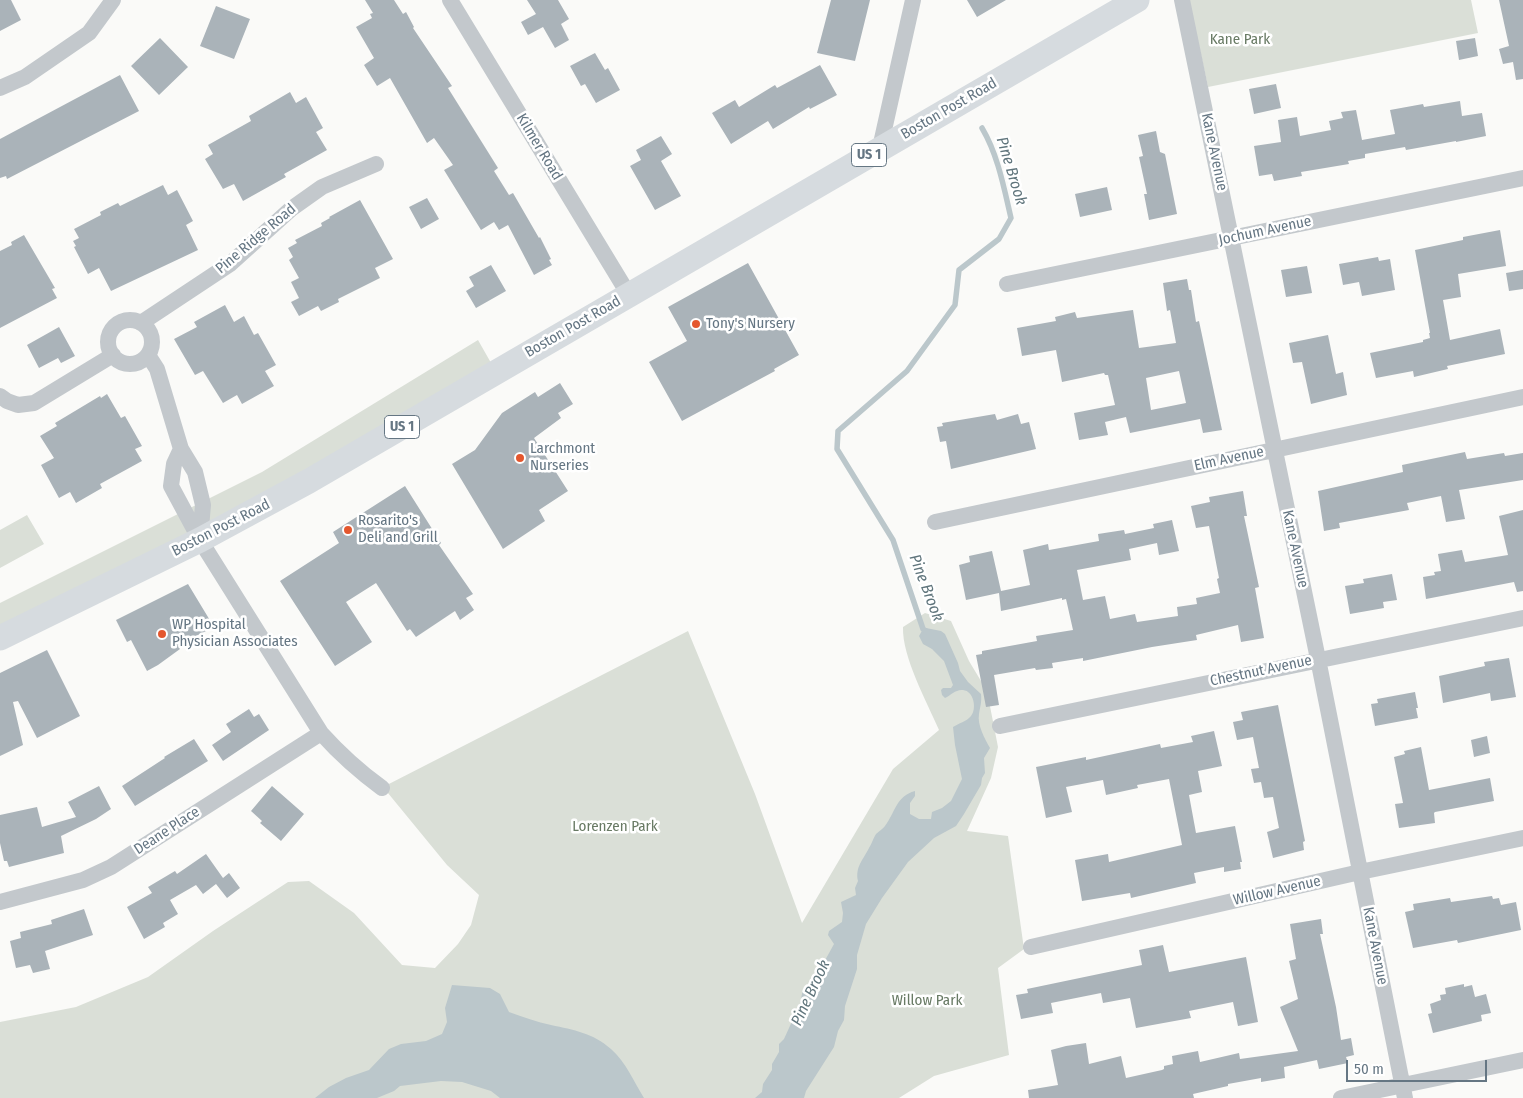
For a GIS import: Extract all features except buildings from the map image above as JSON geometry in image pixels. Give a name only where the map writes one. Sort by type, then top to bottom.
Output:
[{"type":"main road","name":"Boston Post Road","points":[[0,638],[200,540],[309,481],[1137,0]]},
{"type":"street","points":[[0,88],[25,77],[88,33],[113,0]]},
{"type":"street","name":"Kilmer Road","points":[[450,0],[629,295]]},
{"type":"street","points":[[880,148],[913,0]]},
{"type":"street","name":"Kane Avenue","points":[[1182,0],[1318,660],[1404,1091]]},
{"type":"street","name":"Pine Ridge Road","points":[[141,323],[230,264],[291,209],[322,186],[376,164]]},
{"type":"street","name":"Jochum Avenue","points":[[1007,284],[1523,178]]},
{"type":"street","points":[[128,320],[141,323],[147,328],[152,338],[152,346],[148,355],[142,360],[131,364],[121,362],[113,355],[108,345],[110,334],[114,327],[120,322],[128,320]]},
{"type":"street","points":[[0,396],[18,405],[34,403],[113,355]]},
{"type":"street","points":[[148,355],[157,369],[182,449],[195,472],[203,505],[200,540]]},
{"type":"street","name":"Elm Avenue","points":[[934,522],[1523,397]]},
{"type":"street","points":[[182,449],[174,464],[171,486],[200,540],[321,733],[349,761],[382,788]]},
{"type":"street","name":"Chestnut Avenue","points":[[1000,726],[1523,618]]},
{"type":"street","name":"Deane Place","points":[[0,902],[82,880],[111,866],[321,733]]},
{"type":"street","name":"Willow Avenue","points":[[1031,946],[1360,872],[1523,838]]},
{"type":"street","points":[[1341,1098],[1404,1091],[1523,1060]]},
{"type":"green space","name":"Kane Park","points":[[1189,0],[1471,0],[1478,33],[1208,87]]},
{"type":"green space","points":[[478,340],[499,377],[0,635],[0,603],[262,472]]},
{"type":"green space","points":[[27,515],[44,544],[0,568],[0,530]]},
{"type":"green space","points":[[925,613],[951,621],[969,661],[987,691],[998,747],[991,778],[967,831],[1008,836],[1024,949],[998,968],[1009,1055],[934,1076],[899,1098],[0,1098],[0,1022],[76,1007],[148,977],[213,931],[288,882],[309,881],[354,913],[402,965],[435,968],[458,944],[471,925],[479,895],[447,865],[383,787],[688,631],[755,794],[802,923],[893,769],[939,730],[916,679],[904,639],[903,627]]},
{"type":"water","points":[[923,629],[941,631],[945,634],[960,671],[968,682],[981,694],[979,723],[990,748],[984,758],[985,773],[981,785],[956,826],[934,838],[908,862],[866,924],[857,955],[857,969],[845,1006],[844,1020],[838,1031],[834,1047],[806,1091],[804,1098],[755,1098],[762,1092],[763,1084],[772,1070],[772,1064],[779,1052],[779,1044],[784,1039],[799,1009],[803,989],[817,975],[834,944],[828,935],[829,931],[842,922],[841,902],[856,895],[855,888],[858,881],[857,876],[860,864],[876,834],[885,826],[900,801],[909,793],[915,791],[915,796],[910,803],[910,814],[919,819],[931,819],[932,812],[942,808],[951,801],[962,779],[953,727],[971,716],[974,705],[972,697],[967,691],[956,691],[945,698],[942,695],[941,690],[943,688],[951,688],[953,685],[944,661],[932,649],[923,644],[919,636]]},
{"type":"water","points":[[452,985],[490,988],[500,994],[509,1012],[583,1033],[597,1039],[611,1049],[621,1060],[644,1098],[500,1098],[491,1091],[462,1082],[441,1081],[400,1086],[394,1091],[377,1098],[315,1098],[329,1087],[346,1078],[369,1070],[389,1049],[401,1044],[426,1041],[442,1034],[447,1022],[445,1008]]},
{"type":"waterway","name":"Pine Brook","points":[[927,632],[923,629],[893,540],[837,449],[838,431],[907,371],[955,305],[959,270],[999,239],[1011,218],[996,160],[982,128]]},
{"type":"place","name":"Tony's Nursery","points":[[696,324]]},
{"type":"place","name":"Larchmont Nurseries","points":[[520,458]]},
{"type":"place","name":"Rosarito's Deli and Grill","points":[[348,530]]},
{"type":"place","name":"WP Hospital Physician Associates","points":[[162,634]]},
{"type":"park label","name":"Lorenzen Park","points":[[615,827]]},
{"type":"park label","name":"Willow Park","points":[[927,1001]]}]
